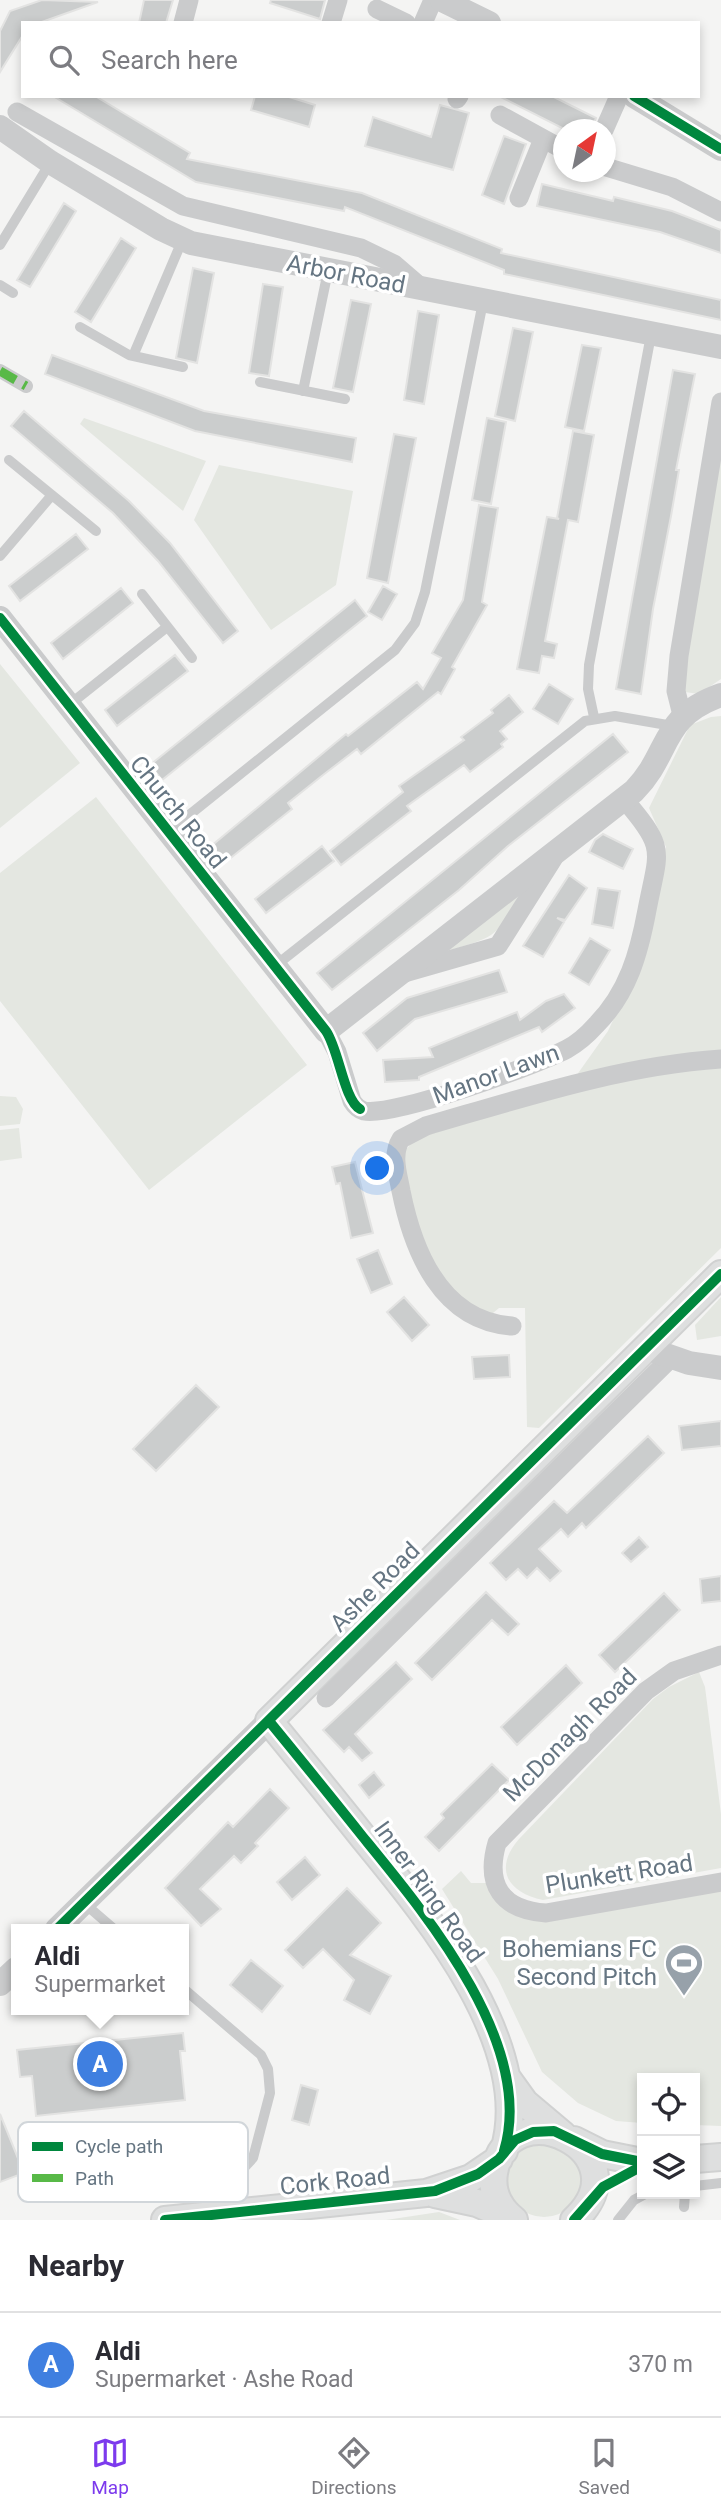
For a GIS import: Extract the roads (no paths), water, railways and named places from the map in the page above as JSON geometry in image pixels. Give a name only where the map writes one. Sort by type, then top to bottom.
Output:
[{"type":"main road","name":"Ashe Road","points":[[269,1721],[373,1636],[475,1540],[646,1348],[721,1274]]},
{"type":"main road","name":"Inner Ring Road","points":[[269,1721],[448,1946],[480,2006],[505,2073],[525,2103],[568,2137]]},
{"type":"main road","name":"Inner Ring Road","points":[[505,2073],[510,2122],[494,2174],[496,2194],[513,2219]]},
{"type":"main road","points":[[426,2193],[471,2178],[501,2155],[515,2140],[533,2132],[568,2137],[602,2154],[637,2163]]},
{"type":"main road","points":[[568,2137],[591,2164],[594,2184],[583,2212]]},
{"type":"main road","points":[[700,2159],[721,2157]]},
{"type":"main road","points":[[583,2212],[611,2181],[637,2167]]},
{"type":"main road","points":[[426,2193],[466,2199],[513,2219]]},
{"type":"main road","name":"Cork Road","points":[[165,2220],[426,2193]]},
{"type":"street","points":[[187,21],[189,0]]},
{"type":"street","points":[[332,21],[338,0]]},
{"type":"street","points":[[424,21],[433,0]]},
{"type":"street","points":[[442,0],[485,21]]},
{"type":"street","points":[[377,9],[402,21]]},
{"type":"street","points":[[609,119],[618,98]]},
{"type":"street","points":[[637,98],[721,149]]},
{"type":"street","points":[[500,115],[553,144]]},
{"type":"street","points":[[9,120],[102,162],[183,206],[324,237],[368,251],[394,264],[423,289]]},
{"type":"street","name":"Arbor Road","points":[[9,120],[50,162],[182,240],[721,347]]},
{"type":"street","points":[[519,198],[543,139]]},
{"type":"street","points":[[88,185],[102,162]]},
{"type":"street","points":[[616,170],[672,187],[721,212]]},
{"type":"street","points":[[0,371],[26,386]]},
{"type":"street","points":[[678,721],[676,691],[679,656],[721,402]]},
{"type":"street","name":"Church Road","points":[[0,618],[326,1031]]},
{"type":"street","points":[[326,1031],[624,799],[650,772],[678,721],[721,695]]},
{"type":"street","name":"Manor Lawn","points":[[326,1031],[337,1052],[352,1101],[358,1108],[367,1111],[388,1110],[430,1099],[551,1056],[578,1042],[596,1026],[618,997],[642,939],[658,848],[651,832],[624,799]]},
{"type":"street","points":[[399,975],[498,946],[557,852]]},
{"type":"street","points":[[512,1326],[485,1321],[460,1306],[439,1286],[424,1265],[415,1247],[400,1183],[396,1150],[401,1139],[426,1126],[597,1077],[655,1066],[721,1059]]},
{"type":"street","points":[[646,1348],[671,1358],[721,1368]]},
{"type":"street","points":[[475,1540],[671,1358]]},
{"type":"street","points":[[326,1698],[373,1636]]},
{"type":"street","name":"McDonagh Road","points":[[497,1843],[646,1691],[674,1671],[721,1655]]},
{"type":"street","name":"Ashe Road","points":[[62,1924],[269,1721]]},
{"type":"street","name":"Plunkett Road","points":[[497,1843],[492,1862],[494,1880],[502,1895],[515,1906],[529,1912],[546,1913],[721,1882]]},
{"type":"lane","points":[[0,245],[50,162]]},
{"type":"lane","points":[[133,356],[182,240]]},
{"type":"lane","points":[[303,391],[328,271]]},
{"type":"lane","points":[[0,285],[13,293]]},
{"type":"lane","points":[[168,833],[395,650],[411,630],[425,592],[483,301]]},
{"type":"lane","points":[[80,327],[133,356],[183,367]]},
{"type":"lane","points":[[594,717],[588,689],[589,665],[651,335]]},
{"type":"lane","points":[[260,382],[345,399]]},
{"type":"lane","points":[[9,460],[96,531]]},
{"type":"lane","points":[[0,556],[51,495]]},
{"type":"lane","points":[[142,594],[192,658]]},
{"type":"lane","points":[[68,706],[167,627]]},
{"type":"lane","points":[[275,967],[570,731],[594,717],[678,721]]},
{"type":"lane","points":[[84,1904],[108,1924]]},
{"type":"lane","points":[[189,1993],[261,2055],[271,2081],[253,2158],[248,2164]]},
{"type":"lane","points":[[700,2185],[721,2183]]},
{"type":"lane","points":[[618,2220],[637,2198]]},
{"type":"lane","points":[[684,2207],[685,2199]]},
{"type":"place","name":"Bohemians FC Second Pitch","points":[[684,1997]]},
{"type":"place","name":"Aldi","points":[[100,2064]]}]
